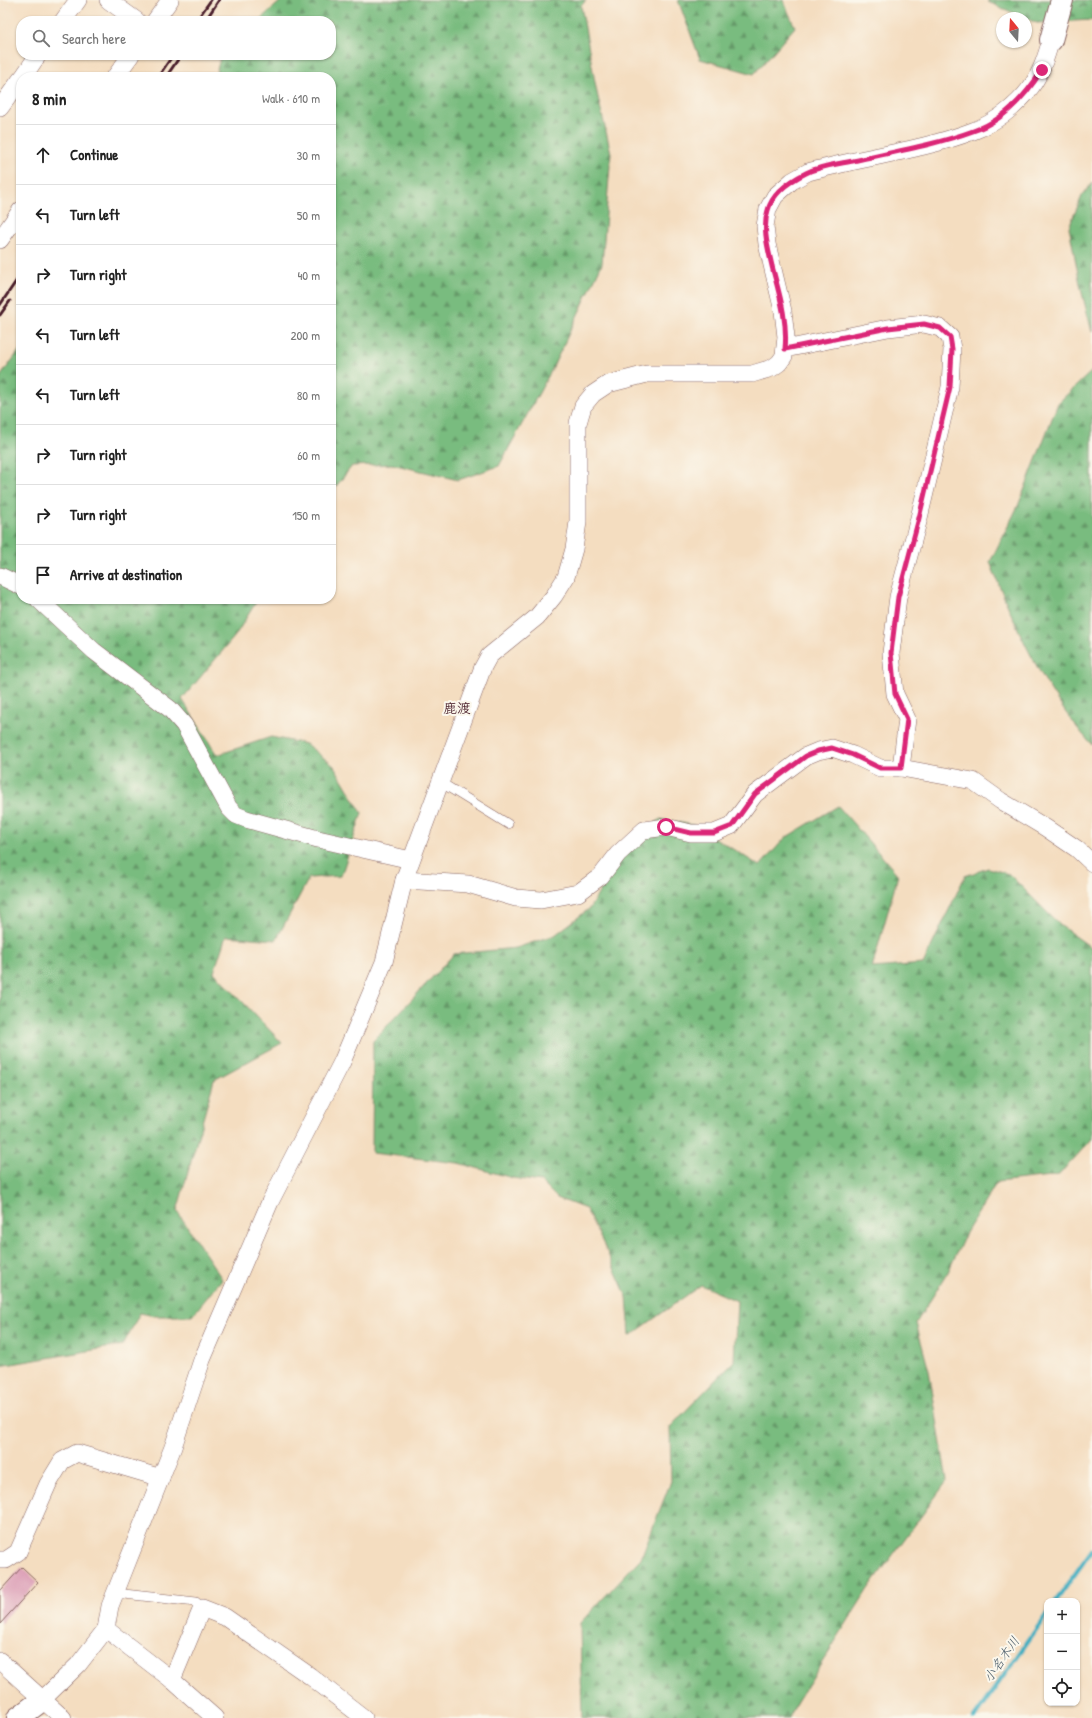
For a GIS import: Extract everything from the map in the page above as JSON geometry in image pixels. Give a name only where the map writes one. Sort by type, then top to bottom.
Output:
[{"type":"street","points":[[67,16],[78,0]]},
{"type":"street","points":[[108,0],[130,16]]},
{"type":"street","points":[[159,16],[170,0]]},
{"type":"street","points":[[18,1718],[42,1700],[78,1666],[106,1630],[110,1606],[161,1478],[202,1360],[270,1202],[342,1062],[384,962],[404,880],[483,667],[490,656],[537,617],[554,596],[566,577],[574,549],[578,522],[578,423],[583,406],[593,394],[608,384],[647,374],[752,374],[772,368],[779,363],[784,356],[786,337],[783,311],[767,244],[765,226],[768,209],[775,196],[792,181],[808,172],[928,144],[974,131],[997,119],[1017,104],[1031,87],[1042,70],[1062,0]]},
{"type":"street","points":[[26,72],[35,60]]},
{"type":"street","points":[[119,72],[127,60]]},
{"type":"street","points":[[0,108],[16,86]]},
{"type":"street","points":[[0,240],[16,217]]},
{"type":"street","points":[[785,349],[888,328],[924,324],[940,328],[950,337],[952,349],[950,387],[919,518],[898,597],[891,653],[895,694],[907,719],[901,768]]},
{"type":"street","points":[[0,576],[16,584]]},
{"type":"street","points":[[43,604],[94,651],[170,709],[184,726],[229,808],[236,815],[318,839],[411,860]]},
{"type":"street","points":[[404,880],[468,884],[516,898],[541,900],[578,893],[601,876],[618,854],[644,830],[666,827],[691,833],[714,833],[732,826],[755,794],[806,756],[818,751],[832,748],[853,755],[880,768],[901,768],[972,781],[1071,845],[1092,863]]},
{"type":"street","points":[[0,1560],[6,1560],[18,1552],[48,1484],[62,1461],[77,1454],[161,1478]]},
{"type":"street","points":[[172,1680],[202,1608],[225,1617],[310,1676],[364,1718]]},
{"type":"street","points":[[106,1630],[172,1680],[215,1718]]},
{"type":"street","points":[[0,1661],[63,1718]]},
{"type":"lane","points":[[440,782],[508,824]]},
{"type":"lane","points":[[115,1593],[196,1602],[202,1608]]},
{"type":"green space","points":[[282,0],[586,0],[581,6],[597,93],[611,153],[602,264],[551,371],[499,466],[458,480],[392,464],[352,466],[336,487],[336,72],[216,72],[220,60],[336,60],[336,16],[264,16]]},
{"type":"green space","points":[[678,0],[783,0],[795,27],[754,74],[700,59]]},
{"type":"green space","points":[[988,0],[1092,0],[1092,20],[1037,23],[1032,21],[1032,12],[1011,12],[988,2]]},
{"type":"green space","points":[[1092,183],[1092,332],[1081,289],[1069,227],[1082,196]]},
{"type":"green space","points":[[16,355],[16,604],[255,604],[235,636],[182,699],[217,755],[271,737],[306,744],[334,766],[362,813],[341,876],[309,878],[276,940],[226,936],[214,972],[282,1043],[214,1080],[177,1211],[222,1279],[192,1316],[154,1316],[140,1313],[123,1345],[0,1366],[0,377]]},
{"type":"green space","points":[[1092,371],[1092,745],[1059,703],[1032,658],[1010,611],[990,562],[1018,506],[1058,403]]},
{"type":"green space","points":[[838,806],[898,875],[872,968],[923,964],[965,876],[988,868],[1009,874],[1061,926],[1092,948],[1092,1139],[1059,1175],[997,1182],[966,1233],[948,1272],[916,1323],[929,1371],[947,1481],[868,1589],[796,1704],[789,1718],[582,1718],[580,1623],[641,1558],[671,1481],[670,1427],[734,1361],[737,1301],[701,1285],[630,1336],[627,1297],[586,1209],[557,1198],[541,1182],[513,1178],[458,1163],[372,1153],[373,1041],[454,954],[516,948],[555,935],[589,909],[623,854],[660,819],[694,825],[760,866],[785,838]]},
{"type":"building","points":[[22,1567],[38,1582],[0,1624],[0,1591]]},
{"type":"waterway","name":"小名木川","points":[[1058,1598],[1092,1550]]},
{"type":"waterway","name":"小名木川","points":[[974,1718],[1044,1618]]},
{"type":"railway","points":[[200,16],[211,0]]},
{"type":"railway","points":[[208,16],[219,0]]},
{"type":"railway","points":[[161,72],[170,60]]},
{"type":"railway","points":[[169,72],[178,60]]},
{"type":"railway","points":[[0,305],[16,281]]},
{"type":"railway","points":[[0,315],[10,301]]},
{"type":"district","name":"鹿渡","points":[[457,708]]},
{"type":"route","points":[[666,827],[691,833],[714,833],[732,826],[755,794],[806,756],[818,751],[832,748],[853,755],[880,768],[901,768],[907,719],[895,694],[891,653],[898,597],[919,518],[950,387],[952,349],[950,337],[940,328],[924,324],[888,328],[785,349],[786,337],[783,311],[767,244],[765,226],[768,209],[775,196],[783,187],[808,172],[928,144],[974,131],[997,119],[1017,104],[1031,87],[1042,70]]}]
